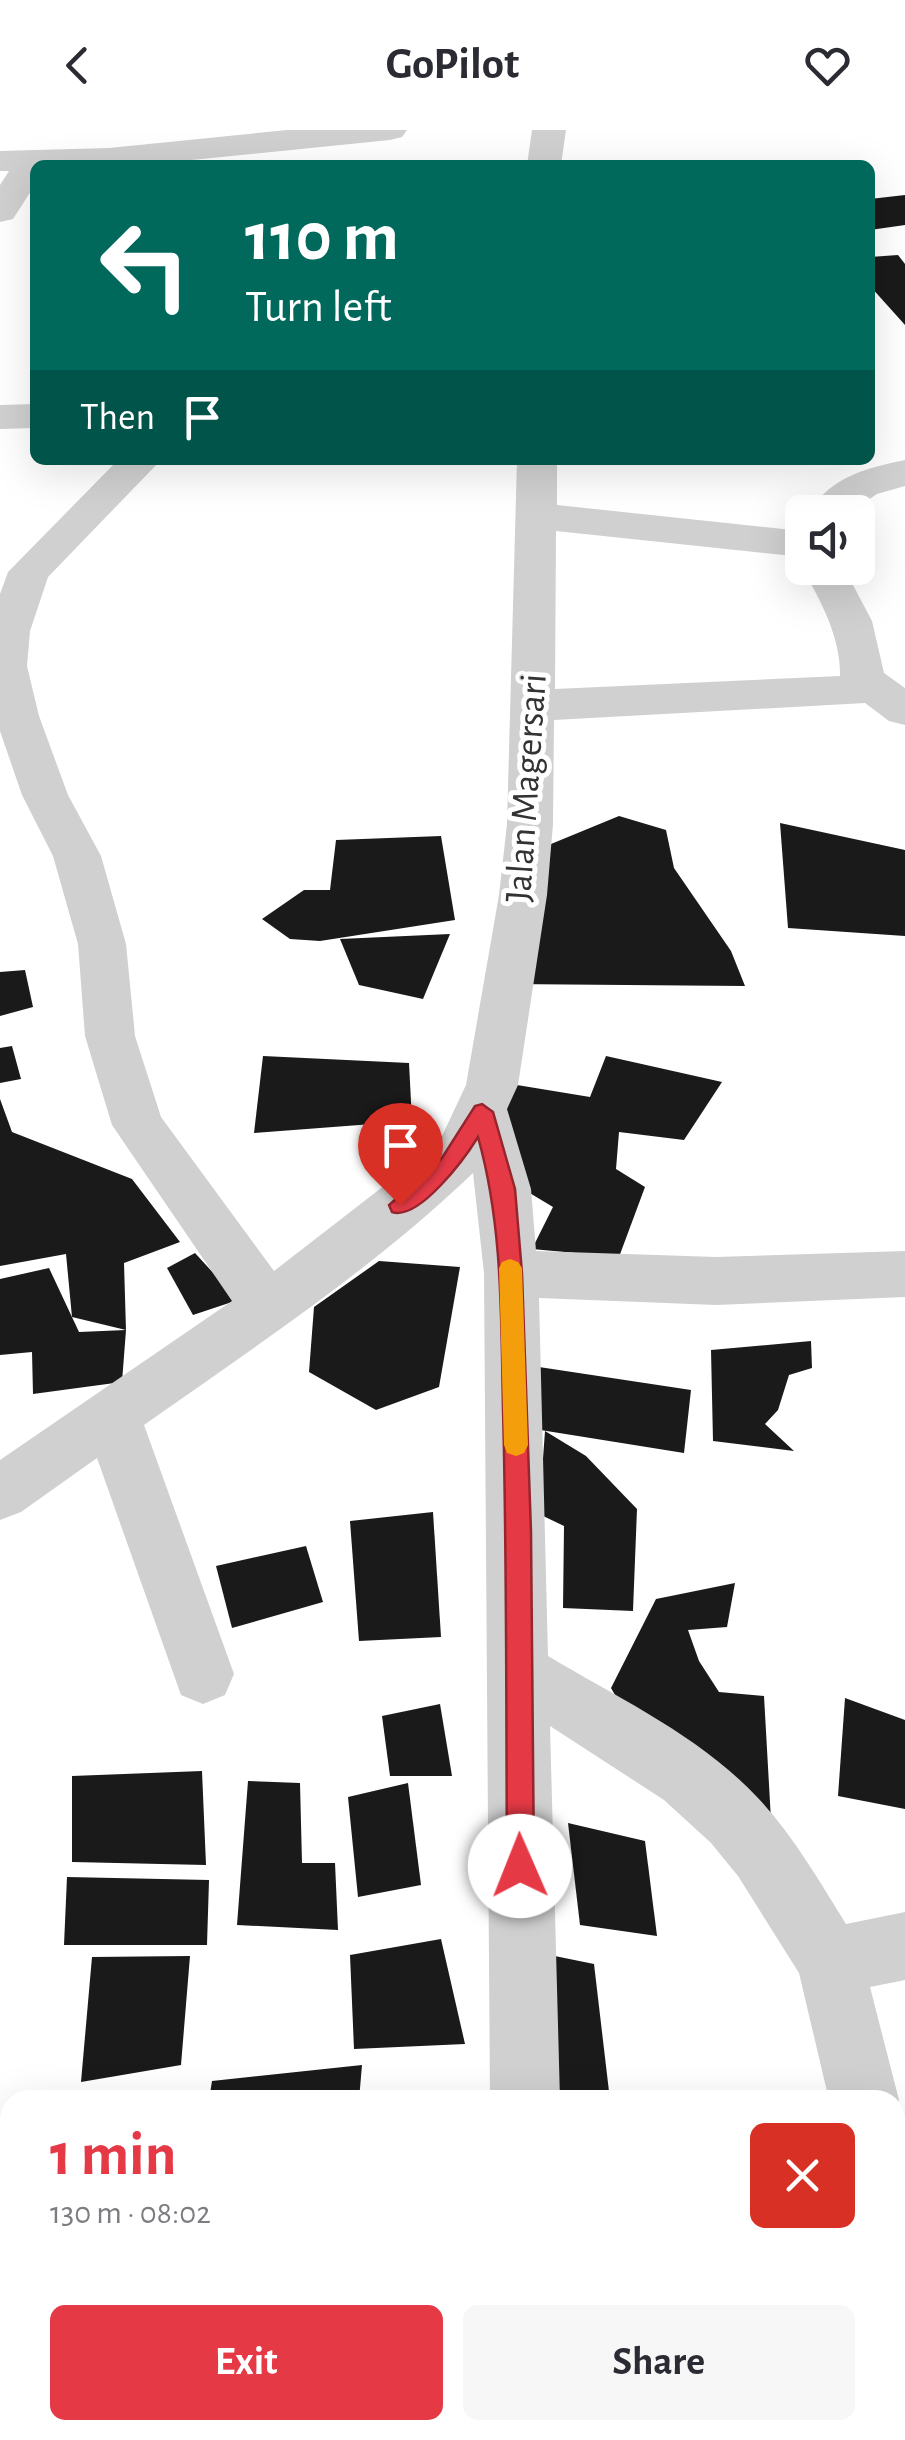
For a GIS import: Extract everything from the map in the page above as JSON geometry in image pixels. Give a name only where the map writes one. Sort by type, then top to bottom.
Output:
[{"type":"street","points":[[0,211],[16,162],[109,144],[390,130]]},
{"type":"street","points":[[545,160],[548,130]]},
{"type":"street","points":[[0,416],[30,416]]},
{"type":"street","points":[[136,465],[28,572],[8,631],[5,666],[17,716],[22,800],[78,856],[102,944],[110,1036],[138,1124],[268,1307]]},
{"type":"street","name":"Jalan Magersari","points":[[482,1112],[492,1085],[523,895],[535,705],[538,465]]},
{"type":"street","points":[[845,495],[885,477],[905,473]]},
{"type":"street","points":[[537,516],[785,542]]},
{"type":"street","points":[[535,705],[852,691],[864,679],[863,656],[833,585]]},
{"type":"street","points":[[864,679],[905,710]]},
{"type":"street","points":[[482,1112],[504,1189],[511,1273],[525,2090]]},
{"type":"street","points":[[0,1493],[268,1307],[449,1164],[482,1112]]},
{"type":"street","points":[[511,1273],[716,1281],[905,1274]]},
{"type":"street","points":[[112,1416],[204,1674]]},
{"type":"street","points":[[516,1672],[698,1785],[734,1820],[763,1856],[830,1960],[862,2090]]},
{"type":"street","points":[[830,1960],[905,1946]]},
{"type":"building","points":[[905,195],[905,225],[875,229],[875,198]]},
{"type":"building","points":[[898,255],[905,264],[905,325],[875,292],[875,257]]},
{"type":"building","points":[[619,816],[666,830],[674,868],[731,951],[745,986],[508,984],[551,844]]},
{"type":"building","points":[[780,823],[905,850],[905,936],[788,928]]},
{"type":"building","points":[[441,836],[455,920],[320,941],[290,939],[262,919],[304,890],[330,890],[336,840]]},
{"type":"building","points":[[450,934],[423,999],[359,985],[340,939]]},
{"type":"building","points":[[25,970],[33,1007],[0,1016],[0,972]]},
{"type":"building","points":[[12,1046],[21,1079],[0,1083],[0,1048]]},
{"type":"building","points":[[263,1056],[409,1063],[412,1121],[254,1133]]},
{"type":"building","points":[[606,1056],[722,1082],[684,1140],[619,1132],[616,1169],[645,1187],[619,1257],[532,1249],[553,1207],[528,1192],[503,1112],[517,1085],[590,1097]]},
{"type":"building","points":[[0,1099],[12,1132],[132,1179],[180,1242],[124,1263],[126,1330],[72,1317],[66,1254],[0,1266]]},
{"type":"building","points":[[195,1253],[238,1300],[193,1315],[167,1268]]},
{"type":"building","points":[[379,1261],[460,1267],[439,1387],[376,1410],[309,1372],[314,1307]]},
{"type":"building","points":[[49,1268],[79,1332],[126,1330],[122,1382],[33,1394],[32,1352],[0,1355],[0,1279]]},
{"type":"building","points":[[811,1341],[812,1368],[789,1375],[778,1410],[765,1424],[794,1451],[713,1441],[711,1350]]},
{"type":"building","points":[[539,1367],[691,1390],[684,1453],[528,1428]]},
{"type":"building","points":[[545,1431],[586,1456],[637,1509],[633,1611],[563,1608],[564,1526],[539,1514]]},
{"type":"building","points":[[433,1512],[441,1637],[359,1641],[350,1521]]},
{"type":"building","points":[[306,1546],[323,1602],[232,1628],[216,1566]]},
{"type":"building","points":[[735,1583],[727,1627],[688,1630],[699,1661],[719,1692],[764,1696],[771,1820],[630,1721],[611,1688],[656,1599]]},
{"type":"building","points":[[845,1698],[905,1720],[905,1809],[838,1796]]},
{"type":"building","points":[[440,1704],[452,1776],[390,1776],[382,1716]]},
{"type":"building","points":[[202,1771],[206,1865],[72,1862],[72,1776]]},
{"type":"building","points":[[248,1781],[300,1783],[302,1863],[335,1863],[338,1930],[237,1925]]},
{"type":"building","points":[[408,1783],[421,1885],[358,1897],[348,1797]]},
{"type":"building","points":[[568,1823],[645,1841],[657,1936],[580,1925]]},
{"type":"building","points":[[67,1877],[209,1880],[207,1945],[64,1945]]},
{"type":"building","points":[[441,1939],[465,2044],[354,2049],[350,1955]]},
{"type":"building","points":[[540,1953],[594,1964],[609,2090],[544,2090]]},
{"type":"building","points":[[190,1956],[181,2065],[81,2082],[92,1957]]},
{"type":"building","points":[[362,2065],[360,2090],[211,2090],[212,2081]]},
{"type":"slow traffic","points":[[510,1268],[516,1445]]},
{"type":"route","points":[[400,1205],[462,1150],[482,1112],[504,1189],[511,1273],[518,1532],[520,1866]]}]
